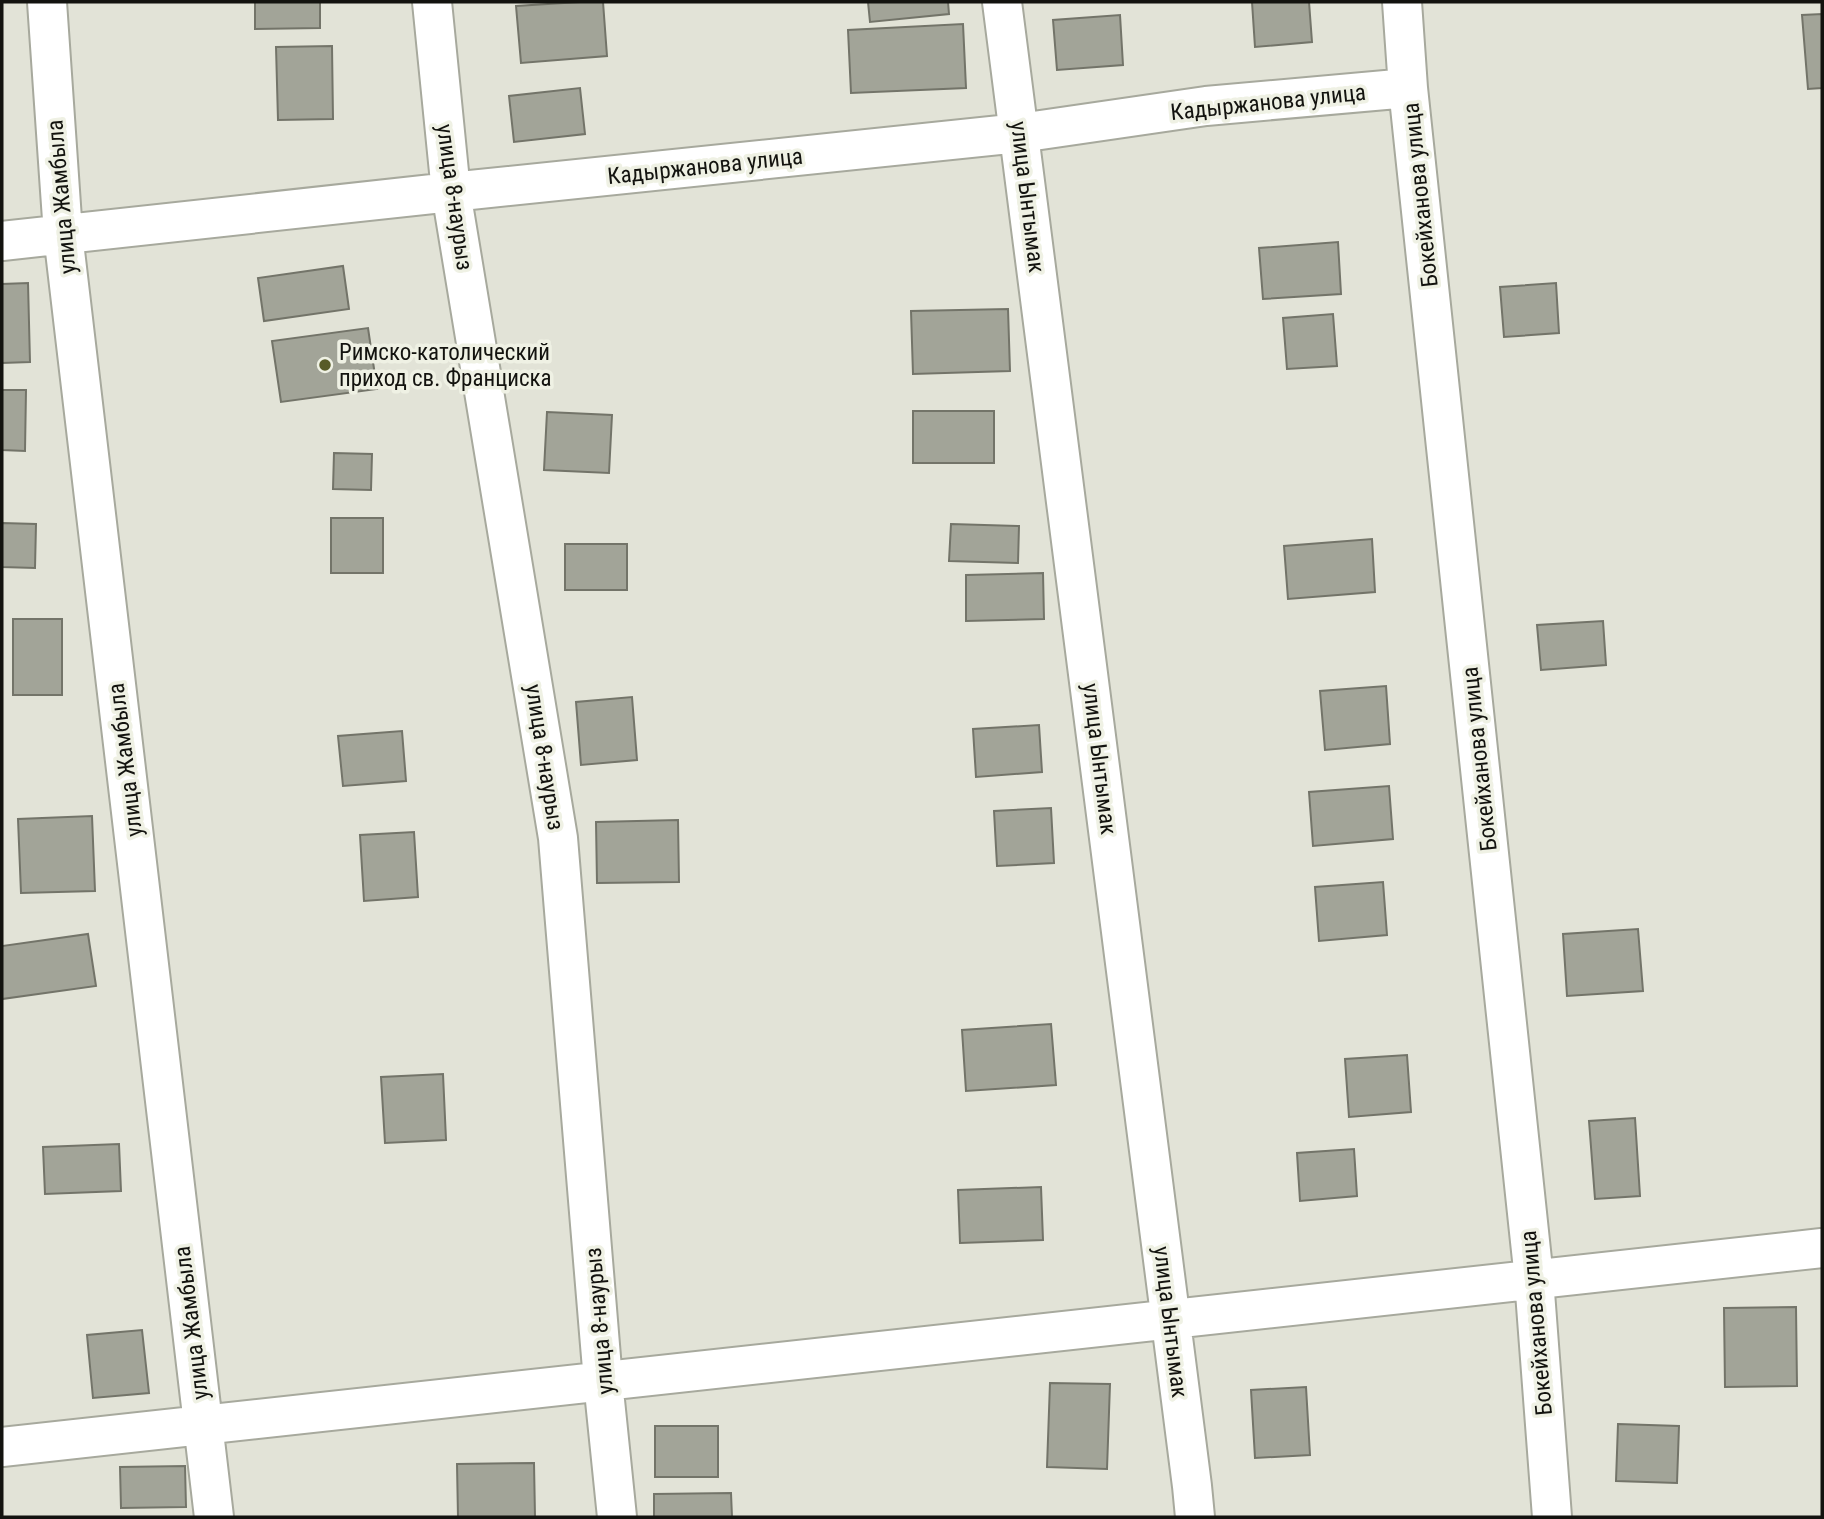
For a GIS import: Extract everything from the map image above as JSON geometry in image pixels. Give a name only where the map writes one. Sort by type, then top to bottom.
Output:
[{"type":"street","name":"улица Жамбыла","points":[[47,2],[63,234],[214,1517]]},
{"type":"street","name":"улица 8-наурыз","points":[[432,2],[451,192],[558,838],[603,1381],[617,1517]]},
{"type":"street","name":"улица Ынтымак","points":[[1002,2],[1195,1517]]},
{"type":"street","name":"Бокейханова улица","points":[[1402,2],[1408,88],[1534,1279],[1552,1517]]},
{"type":"street","name":"Кадыржанова улица","points":[[2,240],[1020,133],[1206,106],[1408,88]]},
{"type":"street","points":[[2,1447],[1822,1248]]},
{"type":"building","points":[[255,2],[320,2],[320,28],[255,29]]},
{"type":"building","points":[[603,2],[607,56],[521,63],[516,6]]},
{"type":"building","points":[[868,2],[948,2],[949,14],[870,22]]},
{"type":"building","points":[[1252,2],[1309,2],[1312,42],[1255,47]]},
{"type":"building","points":[[1822,14],[1822,88],[1808,89],[1802,15]]},
{"type":"building","points":[[1120,15],[1123,65],[1057,70],[1053,20]]},
{"type":"building","points":[[963,24],[966,88],[851,93],[848,30]]},
{"type":"building","points":[[332,46],[333,119],[278,120],[276,47]]},
{"type":"building","points":[[580,88],[585,134],[514,142],[509,96]]},
{"type":"building","points":[[1338,242],[1341,294],[1263,299],[1259,248]]},
{"type":"building","points":[[343,266],[349,309],[264,321],[258,278]]},
{"type":"building","points":[[28,283],[30,362],[2,363],[2,284]]},
{"type":"building","points":[[1556,283],[1559,333],[1504,337],[1500,287]]},
{"type":"building","points":[[1008,309],[1010,371],[913,374],[911,311]]},
{"type":"building","points":[[1333,314],[1337,366],[1287,369],[1283,318]]},
{"type":"building","name":"Римско-католический приход св. Франциска","points":[[368,328],[377,389],[281,402],[272,341]]},
{"type":"building","points":[[2,390],[26,390],[25,451],[2,450]]},
{"type":"building","points":[[913,411],[994,411],[994,463],[913,463]]},
{"type":"building","points":[[547,412],[612,415],[609,473],[544,470]]},
{"type":"building","points":[[334,453],[372,454],[371,490],[333,489]]},
{"type":"building","points":[[331,518],[383,518],[383,573],[331,573]]},
{"type":"building","points":[[2,523],[36,524],[35,568],[2,567]]},
{"type":"building","points":[[951,524],[1019,526],[1018,563],[949,561]]},
{"type":"building","points":[[1372,539],[1375,592],[1288,599],[1284,546]]},
{"type":"building","points":[[565,544],[627,544],[627,590],[565,590]]},
{"type":"building","points":[[1043,573],[1044,619],[966,621],[966,575]]},
{"type":"building","points":[[13,619],[62,619],[62,695],[13,695]]},
{"type":"building","points":[[1603,621],[1606,665],[1541,670],[1537,625]]},
{"type":"building","points":[[1386,686],[1390,744],[1325,750],[1320,691]]},
{"type":"building","points":[[632,697],[637,760],[581,765],[576,702]]},
{"type":"building","points":[[1039,725],[1042,772],[976,777],[973,729]]},
{"type":"building","points":[[402,731],[406,781],[343,786],[338,736]]},
{"type":"building","points":[[1389,786],[1393,839],[1313,846],[1309,792]]},
{"type":"building","points":[[1051,808],[1054,863],[997,866],[994,811]]},
{"type":"building","points":[[92,816],[95,891],[21,893],[18,819]]},
{"type":"building","points":[[678,820],[679,882],[597,883],[596,822]]},
{"type":"building","points":[[414,832],[418,897],[364,901],[360,835]]},
{"type":"building","points":[[1383,882],[1387,935],[1319,941],[1315,887]]},
{"type":"building","points":[[1638,929],[1643,991],[1567,996],[1563,934]]},
{"type":"building","points":[[88,934],[96,986],[2,999],[2,946]]},
{"type":"building","points":[[1051,1024],[1056,1085],[966,1091],[962,1030]]},
{"type":"building","points":[[1407,1055],[1411,1112],[1349,1117],[1345,1059]]},
{"type":"building","points":[[443,1074],[446,1140],[385,1143],[381,1077]]},
{"type":"building","points":[[1635,1118],[1640,1196],[1595,1199],[1589,1121]]},
{"type":"building","points":[[119,1144],[121,1191],[45,1194],[43,1147]]},
{"type":"building","points":[[1354,1149],[1357,1196],[1300,1201],[1297,1153]]},
{"type":"building","points":[[1041,1187],[1043,1240],[960,1243],[958,1190]]},
{"type":"building","points":[[1796,1307],[1797,1386],[1725,1387],[1724,1308]]},
{"type":"building","points":[[142,1330],[149,1393],[93,1398],[87,1335]]},
{"type":"building","points":[[1050,1383],[1110,1384],[1107,1469],[1047,1467]]},
{"type":"building","points":[[1306,1387],[1310,1455],[1255,1458],[1251,1390]]},
{"type":"building","points":[[1618,1424],[1679,1426],[1677,1483],[1616,1481]]},
{"type":"building","points":[[655,1426],[718,1426],[718,1477],[655,1477]]},
{"type":"building","points":[[534,1463],[535,1517],[458,1517],[457,1464]]},
{"type":"building","points":[[185,1466],[186,1507],[121,1508],[120,1467]]},
{"type":"building","points":[[731,1493],[732,1517],[654,1517],[654,1494]]},
{"type":"place","name":"Римско-католический приход св. Франциска","points":[[325,365]]}]
